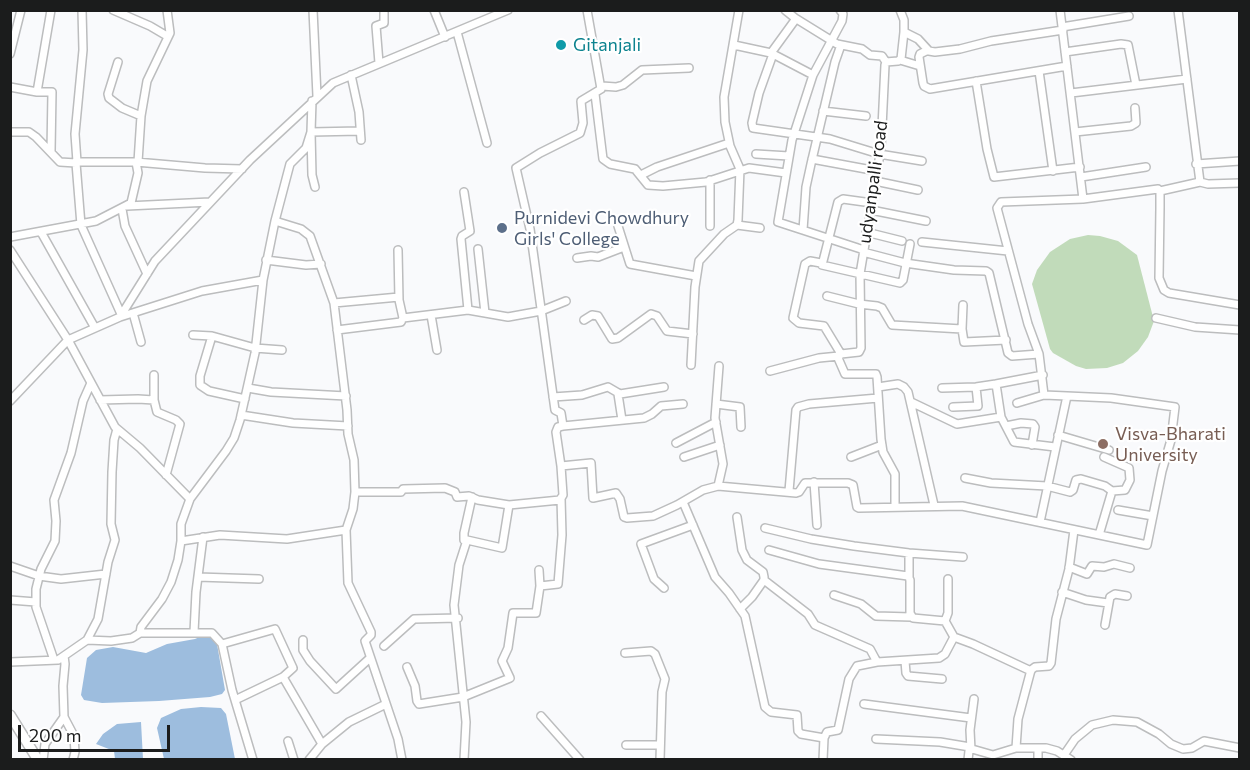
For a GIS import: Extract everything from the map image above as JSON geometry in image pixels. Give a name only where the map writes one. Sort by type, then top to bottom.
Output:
[{"type":"main road","points":[[10,714],[38,759]]},
{"type":"street","points":[[10,54],[14,21],[21,10]]},
{"type":"street","points":[[37,92],[51,10]]},
{"type":"street","points":[[82,10],[83,50],[75,134],[77,162],[137,162],[242,169]]},
{"type":"street","points":[[113,10],[167,36]]},
{"type":"street","points":[[10,237],[96,221],[131,203],[138,173],[141,116],[147,81],[170,33],[167,10]]},
{"type":"street","points":[[313,10],[315,99],[311,132],[312,175],[315,187]]},
{"type":"street","points":[[379,63],[376,26],[384,23],[384,10]]},
{"type":"street","points":[[434,10],[445,37]]},
{"type":"street","points":[[120,316],[155,261],[242,169],[333,83],[508,10]]},
{"type":"street","points":[[563,426],[561,414],[555,410],[530,229],[516,168],[540,153],[580,134],[583,123],[581,101],[600,91],[602,86],[587,10]]},
{"type":"street","points":[[737,225],[740,169],[729,143],[724,97],[739,10]]},
{"type":"street","points":[[785,10],[841,45],[862,49],[870,55],[882,56],[886,62],[900,60],[920,66]]},
{"type":"street","points":[[840,10],[843,17],[813,75],[794,133],[778,222],[905,263],[954,270],[986,271],[989,273],[1011,355],[1039,354]]},
{"type":"street","points":[[900,10],[904,20],[900,60]]},
{"type":"street","points":[[1060,10],[1083,198]]},
{"type":"street","points":[[1178,10],[1200,182]]},
{"type":"street","points":[[904,32],[918,39],[928,50],[935,52],[960,50],[991,41],[1129,16]]},
{"type":"street","points":[[795,18],[772,53],[759,93],[752,127],[830,139],[879,154],[922,162]]},
{"type":"street","points":[[456,32],[488,142]]},
{"type":"street","points":[[734,45],[772,53],[813,75]]},
{"type":"street","points":[[803,230],[806,187],[816,138],[841,45]]},
{"type":"street","points":[[1065,52],[1128,45],[1136,85]]},
{"type":"street","points":[[928,50],[920,54],[923,83],[927,88],[1067,66]]},
{"type":"street","points":[[118,62],[108,94],[109,98],[122,108],[141,116]]},
{"type":"street","name":"udyanpalli road","points":[[840,355],[860,351],[860,274],[881,148],[886,62]]},
{"type":"street","points":[[602,86],[623,85],[642,70],[689,68]]},
{"type":"street","points":[[1040,70],[1053,171]]},
{"type":"street","points":[[351,75],[359,112],[361,140]]},
{"type":"street","points":[[1071,93],[1187,79]]},
{"type":"street","points":[[976,81],[995,178],[1080,167]]},
{"type":"street","points":[[10,87],[52,92],[51,150]]},
{"type":"street","points":[[595,94],[603,159],[610,164],[635,169],[646,184],[653,186],[688,184],[710,180],[740,169],[755,168],[786,173]]},
{"type":"street","points":[[583,123],[596,105]]},
{"type":"street","points":[[1075,132],[1131,126],[1136,123],[1135,108]]},
{"type":"street","points":[[823,111],[866,116]]},
{"type":"street","points":[[311,132],[360,131]]},
{"type":"street","points":[[10,132],[29,132],[51,150],[60,162],[76,163],[81,225],[120,316]]},
{"type":"street","points":[[140,633],[141,627],[162,599],[171,582],[178,560],[181,524],[190,499],[211,473],[234,438],[248,388],[266,260],[275,221],[290,164],[306,148],[311,132]]},
{"type":"street","points":[[641,175],[657,167],[729,143]]},
{"type":"street","points":[[756,153],[789,156]]},
{"type":"street","points":[[812,159],[877,171]]},
{"type":"street","points":[[1196,164],[1239,161]]},
{"type":"street","points":[[1081,177],[1146,167]]},
{"type":"street","points":[[710,180],[710,226]]},
{"type":"street","points":[[875,181],[918,190]]},
{"type":"street","points":[[1044,395],[1039,354],[1028,324],[997,208],[1001,202],[1083,198],[1153,189],[1160,191],[1200,182],[1239,183]]},
{"type":"street","points":[[1160,191],[1159,278],[1164,290],[1169,293],[1239,305]]},
{"type":"street","points":[[464,192],[470,231],[461,239],[468,310]]},
{"type":"street","points":[[821,263],[840,200],[926,221]]},
{"type":"street","points":[[124,207],[210,202]]},
{"type":"street","points":[[124,207],[125,226],[147,274]]},
{"type":"street","points":[[275,221],[301,229],[310,236],[334,303],[354,460],[355,492],[353,509],[346,530],[348,583],[371,632],[365,642],[402,759]]},
{"type":"street","points":[[691,365],[696,276],[699,261],[724,234],[737,225],[760,228]]},
{"type":"street","points":[[618,226],[628,261],[633,265],[696,276]]},
{"type":"street","points":[[41,232],[95,328]]},
{"type":"street","points":[[866,232],[906,242],[903,280],[900,283],[810,261],[805,264],[793,318],[799,323],[824,326],[840,355],[838,361],[845,374],[876,374],[882,445],[894,474],[895,507]]},
{"type":"street","points":[[922,242],[1008,251]]},
{"type":"street","points":[[577,258],[598,257],[624,247]]},
{"type":"street","points":[[478,249],[485,313]]},
{"type":"street","points":[[10,250],[68,340],[117,429],[190,499]]},
{"type":"street","points":[[398,250],[399,297],[403,318]]},
{"type":"street","points":[[266,260],[306,265],[321,264]]},
{"type":"street","points":[[10,401],[68,340],[120,316],[202,291],[263,280]]},
{"type":"street","points":[[826,296],[882,308],[892,325],[962,329]]},
{"type":"street","points":[[334,303],[399,297]]},
{"type":"street","points":[[337,330],[400,322],[403,318],[468,310],[508,318],[541,311],[566,301]]},
{"type":"street","points":[[963,305],[962,340],[967,342],[1006,340]]},
{"type":"street","points":[[132,313],[141,342]]},
{"type":"street","points":[[584,320],[592,315],[598,316],[612,339],[618,338],[651,314],[657,316],[667,331],[693,334]]},
{"type":"street","points":[[431,315],[437,350]]},
{"type":"street","points":[[1156,318],[1195,327],[1239,330]]},
{"type":"street","points":[[193,335],[212,336],[255,348],[282,350]]},
{"type":"street","points":[[212,336],[200,376],[200,385],[209,391],[245,399]]},
{"type":"street","points":[[770,371],[840,355]]},
{"type":"street","points":[[718,486],[723,464],[716,422],[719,366]]},
{"type":"street","points":[[154,375],[154,400],[157,412],[180,424],[166,474]]},
{"type":"street","points":[[942,388],[976,387],[1043,375]]},
{"type":"street","points":[[54,660],[41,623],[36,602],[36,589],[41,568],[55,541],[54,500],[71,453],[83,401],[92,383]]},
{"type":"street","points":[[878,387],[898,384],[904,387],[911,402],[934,505]]},
{"type":"street","points":[[996,384],[1001,417],[1014,442],[1055,447]]},
{"type":"street","points":[[553,397],[582,395],[608,387],[618,394],[664,387]]},
{"type":"street","points":[[953,407],[978,406],[976,387]]},
{"type":"street","points":[[248,388],[271,392],[346,396]]},
{"type":"street","points":[[618,394],[622,420]]},
{"type":"street","points":[[561,466],[591,463],[593,498],[616,493],[620,499],[624,517],[627,518],[653,516],[703,490],[718,486],[800,492],[805,483],[814,482],[853,485],[859,508],[934,505],[979,508],[1147,544],[1171,440],[1175,406],[1112,398],[1044,395],[1017,403]]},
{"type":"street","points":[[1040,522],[1067,396]]},
{"type":"street","points":[[789,491],[798,407],[878,398]]},
{"type":"street","points":[[100,400],[154,400]]},
{"type":"street","points":[[911,402],[957,424],[1001,417]]},
{"type":"street","points":[[540,586],[558,584],[562,535],[561,498],[563,495],[556,432],[558,428],[648,416],[666,404],[683,404]]},
{"type":"street","points":[[716,404],[740,407],[741,427]]},
{"type":"street","points":[[241,415],[294,423],[348,426]]},
{"type":"street","points":[[676,443],[716,422]]},
{"type":"street","points":[[1006,426],[1022,423],[1033,424],[1035,428],[1032,444]]},
{"type":"street","points":[[10,662],[58,660],[87,640],[98,619],[115,540],[111,524],[114,440],[117,429]]},
{"type":"street","points":[[1058,435],[1110,450]]},
{"type":"street","points":[[684,456],[720,445]]},
{"type":"street","points":[[851,457],[882,445]]},
{"type":"street","points":[[965,478],[991,483],[1047,486],[1072,492],[1076,480],[1081,478],[1105,486],[1112,491],[1122,491],[1127,488],[1130,480],[1128,467],[1104,457]]},
{"type":"street","points":[[814,482],[817,525]]},
{"type":"street","points":[[355,492],[401,492],[403,489],[445,488],[455,492],[457,497],[472,497],[509,505],[561,498]]},
{"type":"street","points":[[1099,535],[1112,491]]},
{"type":"street","points":[[472,497],[464,540],[502,549],[509,505]]},
{"type":"street","points":[[683,502],[715,577],[745,616],[765,707],[774,712],[797,715],[798,731],[801,734],[824,738]]},
{"type":"street","points":[[1118,510],[1153,516]]},
{"type":"street","points":[[737,517],[742,550],[747,560],[762,572],[764,580],[808,614],[815,625],[870,649],[877,662]]},
{"type":"street","points":[[664,588],[654,579],[641,544],[693,525]]},
{"type":"street","points":[[765,528],[811,539],[909,554],[963,557]]},
{"type":"street","points":[[181,541],[220,535],[287,539],[346,530]]},
{"type":"street","points":[[1016,748],[1018,718],[1032,668],[1049,666],[1051,663],[1056,619],[1069,567],[1074,530]]},
{"type":"street","points":[[194,632],[203,537]]},
{"type":"street","points":[[464,759],[466,722],[454,605],[459,565],[467,540]]},
{"type":"street","points":[[769,550],[819,564],[905,575],[909,578]]},
{"type":"street","points":[[909,554],[911,617]]},
{"type":"street","points":[[1069,567],[1086,574],[1092,566],[1104,567],[1114,564],[1130,568]]},
{"type":"street","points":[[10,566],[39,576],[61,579],[106,574]]},
{"type":"street","points":[[407,667],[419,704],[463,697],[510,678],[502,661],[508,648],[513,613],[536,613],[540,586],[539,570]]},
{"type":"street","points":[[198,577],[259,579]]},
{"type":"street","points":[[948,579],[948,613],[945,621],[954,637],[1031,671]]},
{"type":"street","points":[[741,609],[764,580]]},
{"type":"street","points":[[1062,592],[1086,600],[1108,603]]},
{"type":"street","points":[[834,595],[861,604],[876,616],[945,621]]},
{"type":"street","points":[[1105,625],[1108,603],[1112,595],[1126,596]]},
{"type":"street","points":[[10,600],[36,602]]},
{"type":"street","points":[[384,646],[414,620],[457,618]]},
{"type":"street","points":[[222,644],[275,629],[293,668],[283,677],[235,700]]},
{"type":"street","points":[[87,640],[111,641],[132,638],[140,633],[212,633],[222,644],[235,700],[253,759]]},
{"type":"street","points":[[823,759],[824,738],[827,732],[837,732],[839,728],[849,679],[854,670],[861,665],[877,662],[943,657],[954,637]]},
{"type":"street","points":[[303,640],[303,650],[310,661],[336,689],[370,658]]},
{"type":"street","points":[[626,653],[651,651],[655,654],[665,679],[662,692],[660,759]]},
{"type":"street","points":[[63,656],[65,664],[64,717],[74,736],[73,759]]},
{"type":"street","points":[[904,661],[908,676],[942,679]]},
{"type":"street","points":[[283,677],[322,744]]},
{"type":"street","points":[[968,759],[974,699]]},
{"type":"street","points":[[309,759],[322,744],[349,722],[386,704]]},
{"type":"street","points":[[864,704],[971,718]]},
{"type":"street","points":[[541,716],[580,759]]},
{"type":"street","points":[[43,759],[45,744],[64,717]]},
{"type":"street","points":[[1064,755],[1075,739],[1092,725],[1113,720],[1137,722],[1159,734],[1171,744],[1184,749],[1192,748],[1204,741],[1239,748]]},
{"type":"street","points":[[876,739],[940,742],[993,755],[1016,748],[1038,748],[1057,751],[1071,759]]},
{"type":"street","points":[[288,741],[294,759]]},
{"type":"street","points":[[627,745],[660,745]]},
{"type":"street","points":[[1038,748],[1038,759]]},
{"type":"green space","points":[[1088,235],[1118,241],[1137,255],[1154,321],[1148,337],[1138,351],[1123,363],[1107,368],[1086,369],[1053,353],[1032,284],[1037,270],[1050,252],[1070,239]]},
{"type":"water","points":[[204,635],[213,636],[217,644],[225,690],[222,694],[159,701],[102,703],[84,700],[81,695],[87,658],[96,650],[113,647],[146,653],[167,644]]},
{"type":"water","points":[[221,708],[226,714],[235,759],[164,759],[157,728],[161,718],[181,709]]},
{"type":"water","points":[[141,722],[143,759],[115,759],[114,751],[96,744],[103,734],[117,724]]},
{"type":"place","name":"Gitanjali","points":[[561,45]]},
{"type":"place","name":"Purnidevi Chowdhury Girls' College","points":[[502,228]]},
{"type":"place","name":"Visva-Bharati University","points":[[1103,444]]}]
